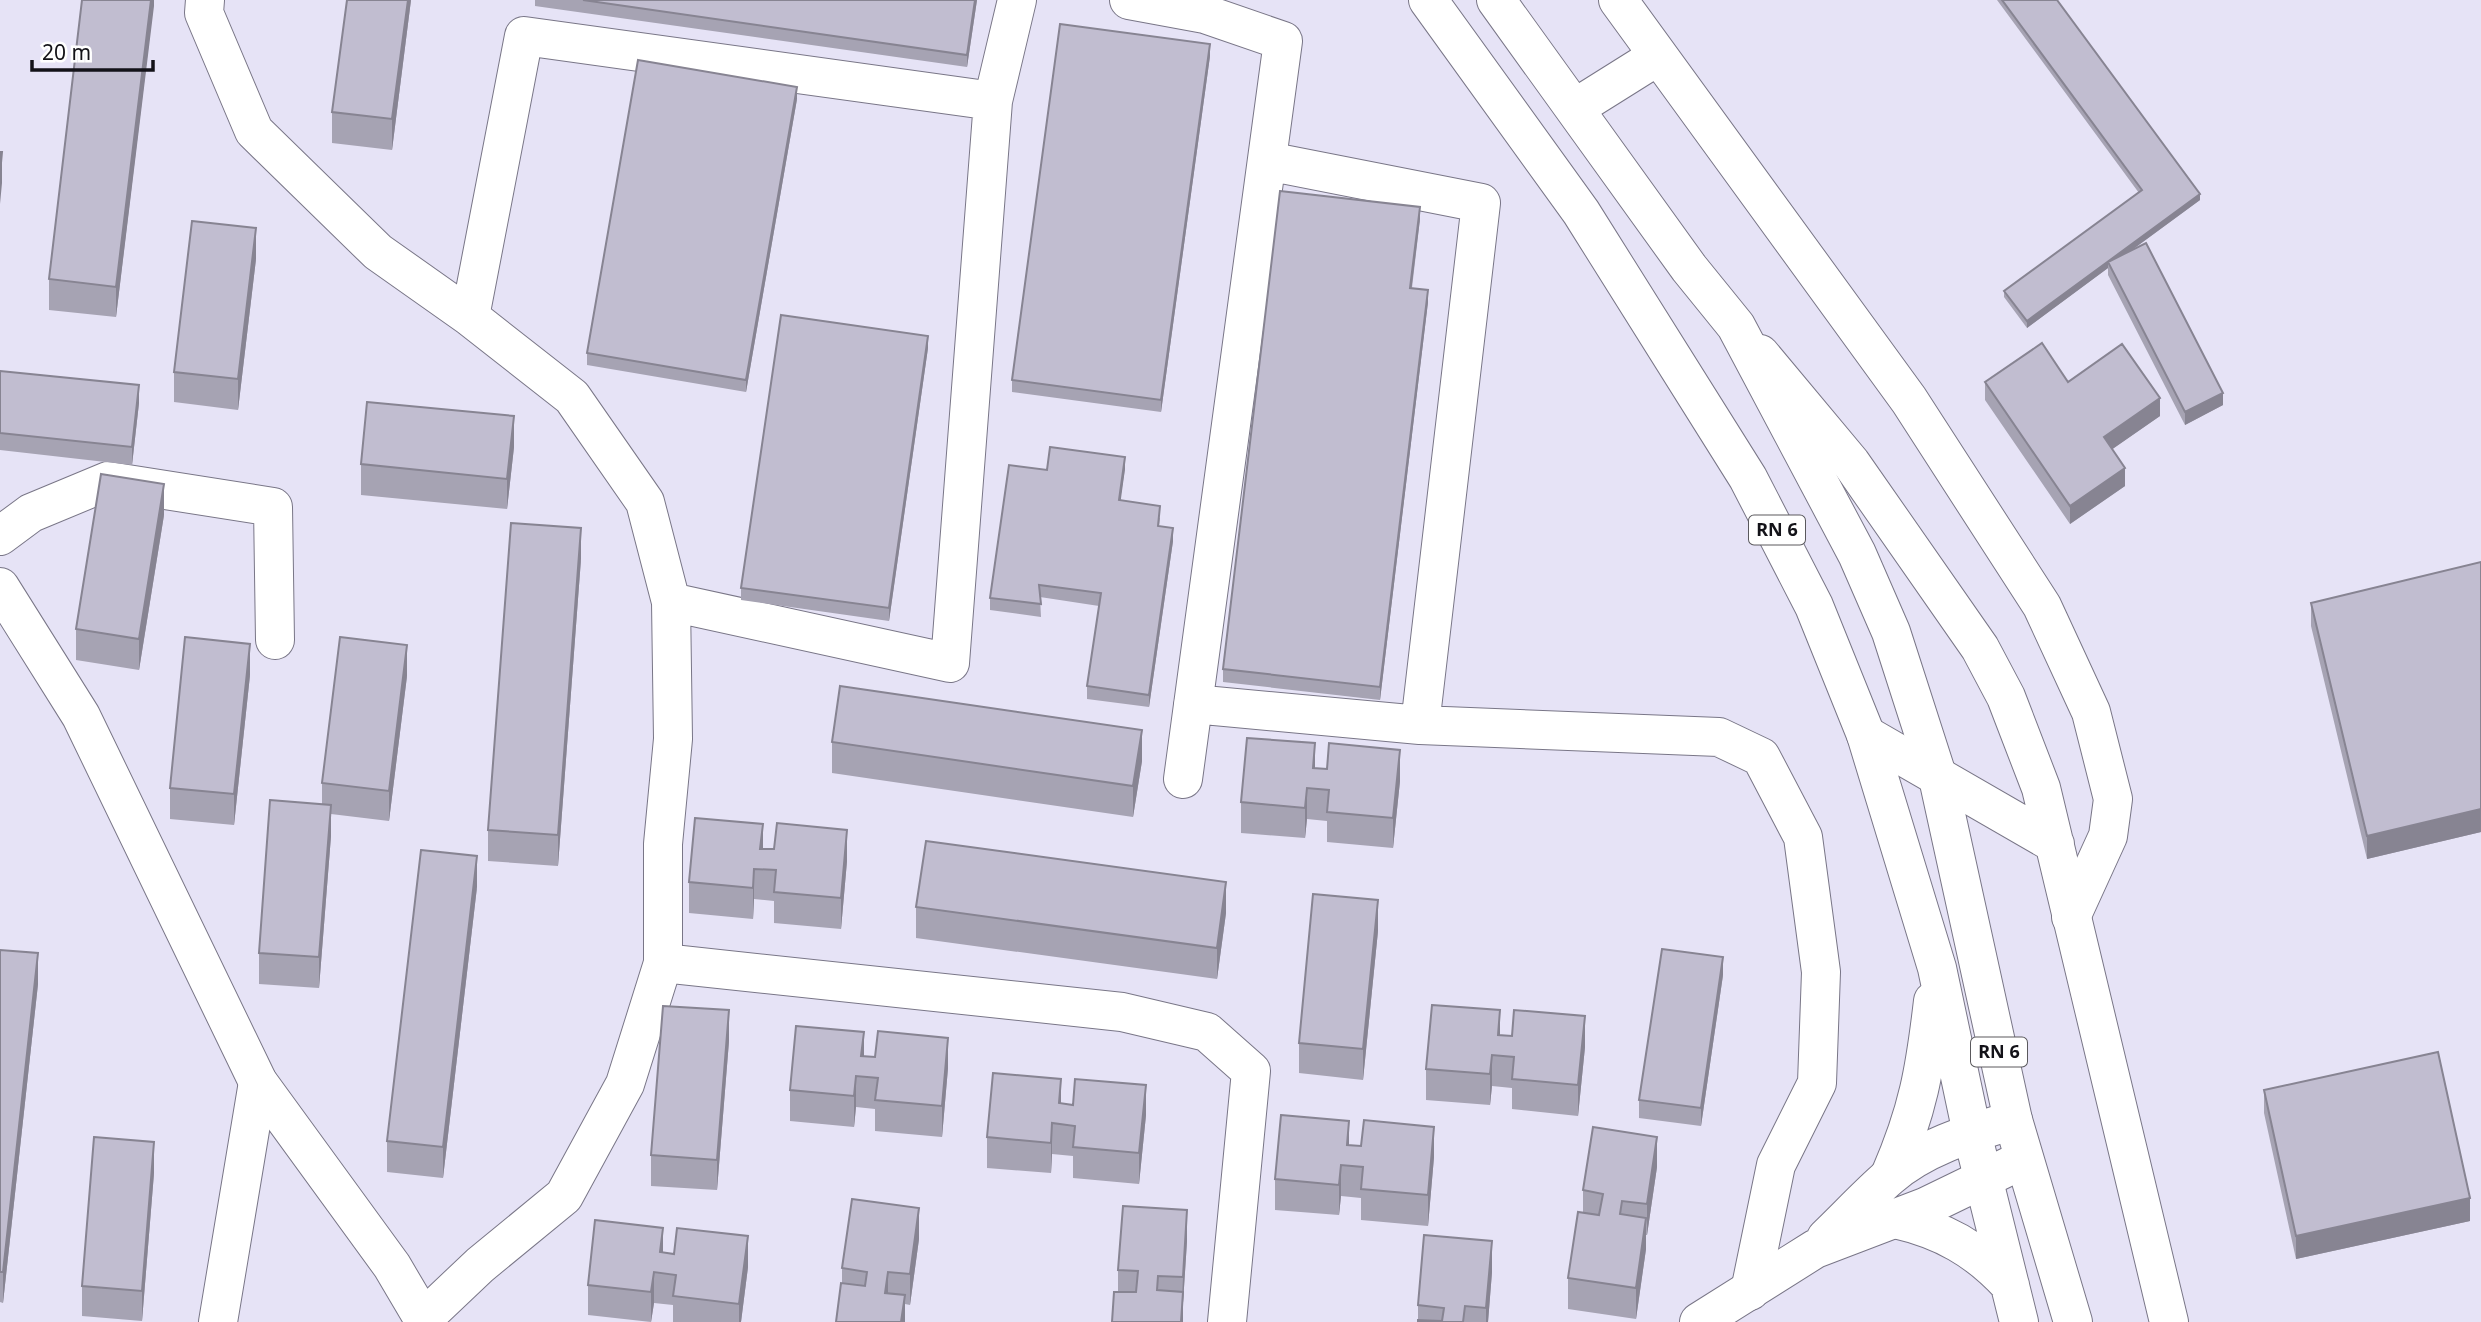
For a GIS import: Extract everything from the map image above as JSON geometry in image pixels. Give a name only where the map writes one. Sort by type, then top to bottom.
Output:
[{"type":"street","points":[[0,587],[81,716],[258,1082],[392,1266],[424,1320],[480,1265],[564,1196],[625,1084],[663,963],[663,844],[673,739],[671,603],[645,502],[572,397],[470,317],[378,251],[254,131],[204,13],[205,0]]},
{"type":"street","points":[[671,603],[950,663],[993,101],[1017,0]]},
{"type":"street","points":[[1129,0],[1205,14],[1283,41],[1182,779]]},
{"type":"street","name":"RN 6","points":[[1428,0],[1581,212],[1748,478],[1814,606],[1866,735],[1937,968],[1972,1133],[2019,1322]]},
{"type":"street","name":"RN 6","points":[[1496,0],[1689,268],[1736,326],[1857,554],[1891,632],[1938,778],[2013,1120],[2073,1322]]},
{"type":"street","points":[[1618,0],[1909,400],[2042,606],[2091,712],[2113,799],[2108,835],[2071,917]]},
{"type":"street","points":[[470,317],[524,36],[993,101]]},
{"type":"street","points":[[1575,108],[1658,56]]},
{"type":"street","points":[[1267,161],[1481,202],[1420,725]]},
{"type":"street","points":[[1736,326],[1851,463],[1980,648],[2026,743],[2055,844],[2169,1322]]},
{"type":"street","points":[[0,536],[31,513],[108,481],[273,507],[275,640]]},
{"type":"street","points":[[1193,704],[1420,725],[1719,737],[1761,757],[1803,837],[1821,972],[1817,1083],[1776,1165],[1750,1291]]},
{"type":"street","points":[[1866,735],[2055,844]]},
{"type":"street","points":[[663,963],[1122,1013],[1207,1032],[1251,1071],[1227,1322]]},
{"type":"street","points":[[1890,1175],[1906,1140],[1923,1084],[1937,968]]},
{"type":"street","points":[[218,1322],[258,1082]]},
{"type":"street","points":[[1706,1320],[1815,1249],[1890,1175],[1930,1151],[1972,1133],[2013,1120]]},
{"type":"street","points":[[1815,1249],[1895,1219],[2024,1160]]},
{"type":"street","points":[[1895,1219],[1947,1235],[1970,1248],[2010,1285]]},
{"type":"building","points":[[82,0],[151,0],[116,287],[49,279]]},
{"type":"building","points":[[347,0],[408,0],[392,119],[332,112]]},
{"type":"building","points":[[583,0],[975,0],[967,55]]},
{"type":"building","points":[[2002,0],[2057,0],[2200,194],[2027,321],[2004,291],[2142,190]]},
{"type":"building","points":[[1060,24],[1210,44],[1161,400],[1012,380]]},
{"type":"building","points":[[638,60],[797,87],[746,380],[587,353]]},
{"type":"building","points":[[1280,191],[1420,207],[1410,288],[1428,290],[1380,687],[1223,669]]},
{"type":"building","points":[[192,221],[256,228],[238,379],[174,372]]},
{"type":"building","points":[[2146,243],[2223,393],[2185,412],[2108,262]]},
{"type":"building","points":[[781,315],[928,336],[889,608],[741,588]]},
{"type":"building","points":[[2042,343],[2068,382],[2122,344],[2160,398],[2104,437],[2125,468],[2070,506],[1985,382]]},
{"type":"building","points":[[0,371],[139,385],[132,447],[0,433]]},
{"type":"building","points":[[367,402],[514,416],[507,479],[361,464]]},
{"type":"building","points":[[1050,447],[1125,457],[1119,500],[1160,506],[1158,526],[1173,528],[1149,695],[1087,686],[1101,593],[1039,585],[1041,604],[990,598],[1009,465],[1047,470]]},
{"type":"building","points":[[101,474],[164,484],[139,639],[76,629]]},
{"type":"building","points":[[511,523],[581,528],[558,835],[488,830]]},
{"type":"building","points":[[2481,562],[2481,809],[2367,836],[2311,603]]},
{"type":"building","points":[[185,637],[250,644],[234,794],[170,788]]},
{"type":"building","points":[[340,637],[407,645],[389,791],[322,783]]},
{"type":"building","points":[[840,686],[1142,730],[1133,786],[832,742]]},
{"type":"building","points":[[1247,738],[1315,743],[1313,768],[1327,769],[1329,743],[1400,750],[1393,818],[1327,812],[1329,790],[1307,788],[1305,808],[1241,802]]},
{"type":"building","points":[[270,800],[331,805],[319,957],[259,953]]},
{"type":"building","points":[[695,818],[763,824],[760,849],[774,849],[777,823],[847,830],[841,898],[774,892],[776,870],[754,869],[753,888],[689,882]]},
{"type":"building","points":[[926,841],[1226,882],[1217,948],[916,907]]},
{"type":"building","points":[[421,850],[477,856],[443,1147],[387,1141]]},
{"type":"building","points":[[1313,894],[1378,900],[1363,1049],[1299,1043]]},
{"type":"building","points":[[1662,949],[1723,957],[1701,1108],[1639,1100]]},
{"type":"building","points":[[0,950],[38,953],[3,1272],[0,1272]]},
{"type":"building","points":[[1432,1005],[1500,1010],[1498,1035],[1512,1036],[1514,1010],[1585,1016],[1578,1085],[1512,1079],[1514,1057],[1492,1055],[1490,1074],[1426,1069]]},
{"type":"building","points":[[663,1006],[729,1010],[717,1160],[651,1155]]},
{"type":"building","points":[[796,1026],[864,1032],[861,1056],[875,1057],[878,1031],[948,1038],[942,1106],[875,1100],[878,1078],[856,1076],[854,1096],[790,1090]]},
{"type":"building","points":[[2438,1052],[2470,1198],[2296,1236],[2264,1090]]},
{"type":"building","points":[[993,1073],[1061,1079],[1059,1103],[1073,1105],[1075,1079],[1146,1085],[1139,1153],[1073,1147],[1075,1126],[1052,1123],[1051,1143],[987,1137]]},
{"type":"building","points":[[1281,1115],[1349,1121],[1347,1145],[1361,1146],[1364,1120],[1434,1127],[1428,1195],[1361,1189],[1363,1167],[1341,1165],[1339,1185],[1275,1179]]},
{"type":"building","points":[[1593,1127],[1657,1137],[1647,1204],[1622,1201],[1620,1214],[1646,1218],[1636,1288],[1568,1278],[1578,1212],[1599,1215],[1603,1194],[1583,1190]]},
{"type":"building","points":[[94,1137],[154,1142],[142,1291],[82,1286]]},
{"type":"building","points":[[852,1199],[919,1208],[910,1274],[888,1272],[885,1293],[905,1295],[901,1322],[836,1322],[841,1283],[865,1286],[867,1272],[842,1268]]},
{"type":"building","points":[[1123,1206],[1187,1210],[1183,1277],[1158,1276],[1157,1290],[1183,1292],[1181,1322],[1112,1322],[1114,1292],[1136,1292],[1138,1271],[1118,1270]]},
{"type":"building","points":[[595,1220],[663,1228],[660,1252],[674,1254],[677,1228],[748,1236],[739,1304],[673,1296],[676,1275],[654,1272],[651,1292],[588,1285]]},
{"type":"building","points":[[1424,1235],[1492,1241],[1486,1308],[1465,1306],[1463,1322],[1418,1322],[1442,1321],[1444,1308],[1418,1305]]}]
